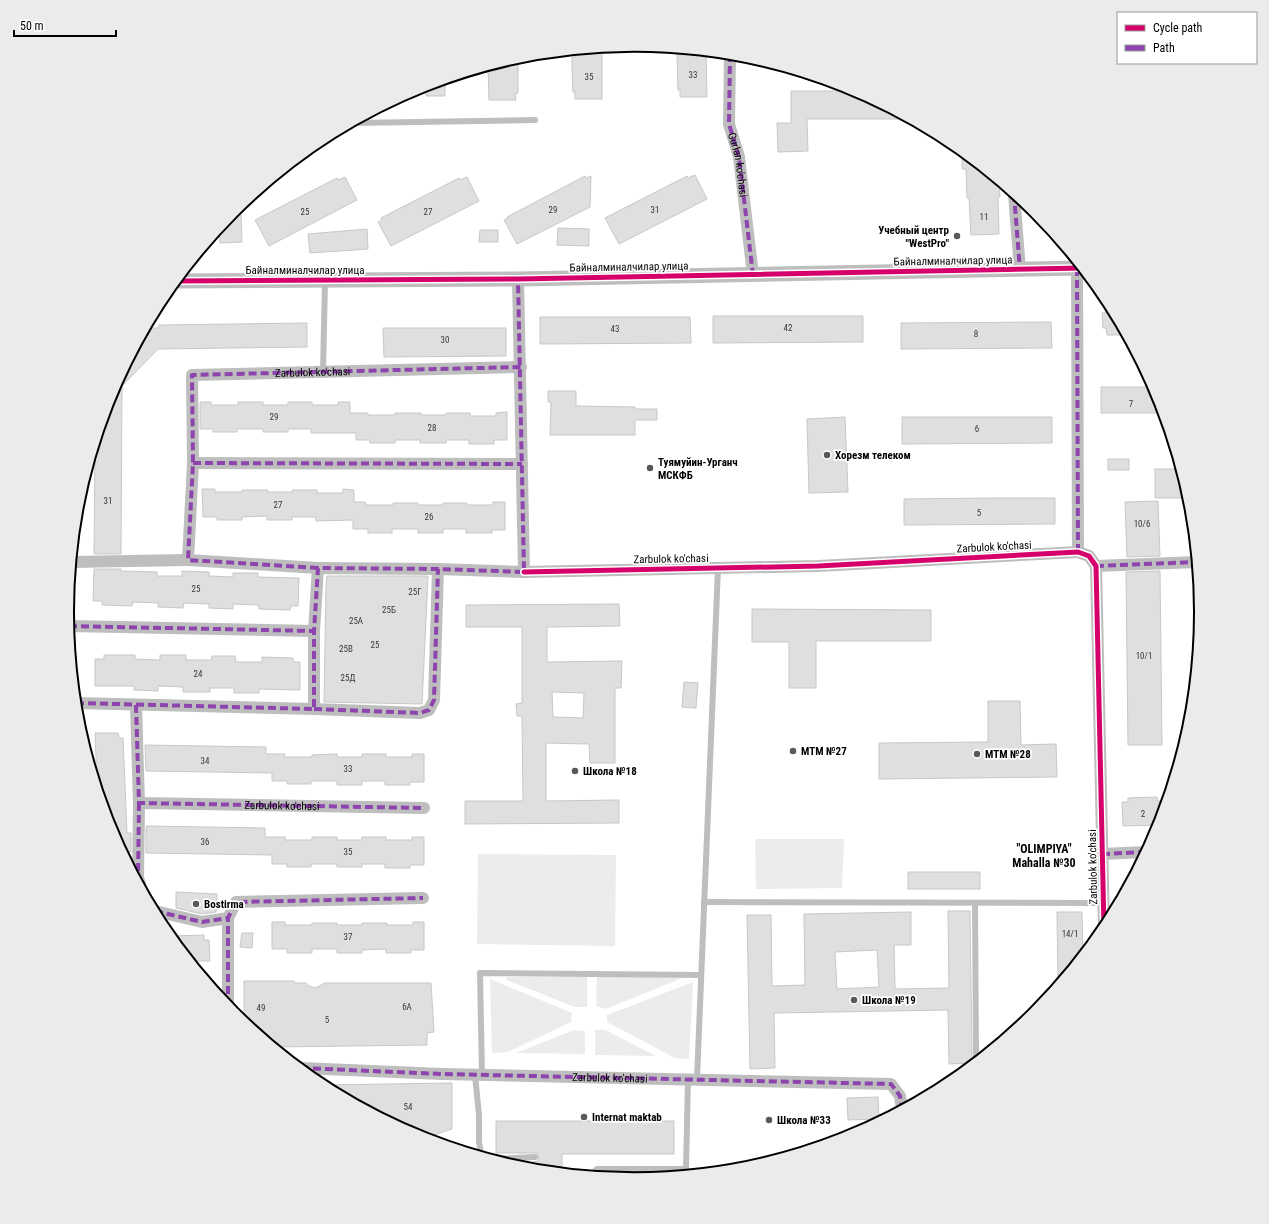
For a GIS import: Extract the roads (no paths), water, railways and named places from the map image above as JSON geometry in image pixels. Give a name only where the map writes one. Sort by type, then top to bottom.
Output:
[{"type":"street","name":"Gurlan ko'chasi","points":[[730,61],[729,124],[739,157],[753,275]]},
{"type":"street","points":[[1015,201],[1020,270]]},
{"type":"street","name":"Байналминалчилар улица","points":[[183,281],[518,279],[1077,268]]},
{"type":"street","points":[[1080,272],[1078,552],[1089,556],[1096,566],[1192,562]]},
{"type":"street","points":[[518,279],[524,572]]},
{"type":"street","name":"Zarbulok ko'chasi","points":[[521,367],[192,375],[192,463],[188,560],[318,568],[438,569],[524,572],[825,566],[1078,552]]},
{"type":"street","points":[[192,463],[522,464]]},
{"type":"street","points":[[77,562],[188,560]]},
{"type":"street","name":"Zarbulok ko'chasi","points":[[1096,566],[1104,917]]},
{"type":"street","points":[[314,709],[314,631],[318,568]]},
{"type":"street","points":[[82,703],[420,713],[429,710],[434,700],[438,569]]},
{"type":"street","points":[[75,626],[314,631]]},
{"type":"street","points":[[136,705],[139,803],[138,871]]},
{"type":"street","name":"Zarbulok ko'chasi","points":[[139,803],[424,808]]},
{"type":"street","name":"Zarbulok ko'chasi","points":[[1102,854],[1140,852]]},
{"type":"street","points":[[228,997],[228,918],[236,902],[423,898]]},
{"type":"street","points":[[163,913],[202,922],[228,918]]},
{"type":"street","name":"Zarbulok ko'chasi","points":[[310,1068],[479,1075],[891,1084],[900,1096],[901,1104]]},
{"type":"lane","points":[[363,123],[535,120]]},
{"type":"lane","points":[[323,372],[325,280]]},
{"type":"lane","points":[[596,1171],[597,1169],[686,1169],[701,975],[718,568]]},
{"type":"lane","points":[[704,902],[1103,903]]},
{"type":"lane","points":[[975,903],[976,1055]]},
{"type":"lane","points":[[481,1150],[479,1142],[480,973],[701,975]]},
{"type":"lane","points":[[512,1158],[535,1157]]},
{"type":"place","name":"Учебный центр \"WestPro\"","points":[[957,236]]},
{"type":"place","name":"Хорезм телеком","points":[[827,455]]},
{"type":"place","name":"Туямуйин-Урганч МСКФБ","points":[[650,468]]},
{"type":"place","name":"MTM №27","points":[[793,751]]},
{"type":"place","name":"MTM №28","points":[[977,754]]},
{"type":"place","name":"Школа №18","points":[[575,771]]},
{"type":"place","name":"Bostirma","points":[[196,904]]},
{"type":"place","name":"Школа №19","points":[[854,1000]]},
{"type":"place","name":"Internat maktab","points":[[584,1117]]},
{"type":"place","name":"Школа №33","points":[[769,1120]]},
{"type":"district","name":"\"OLIMPIYA\" Mahalla №30","points":[[1044,856]]}]
